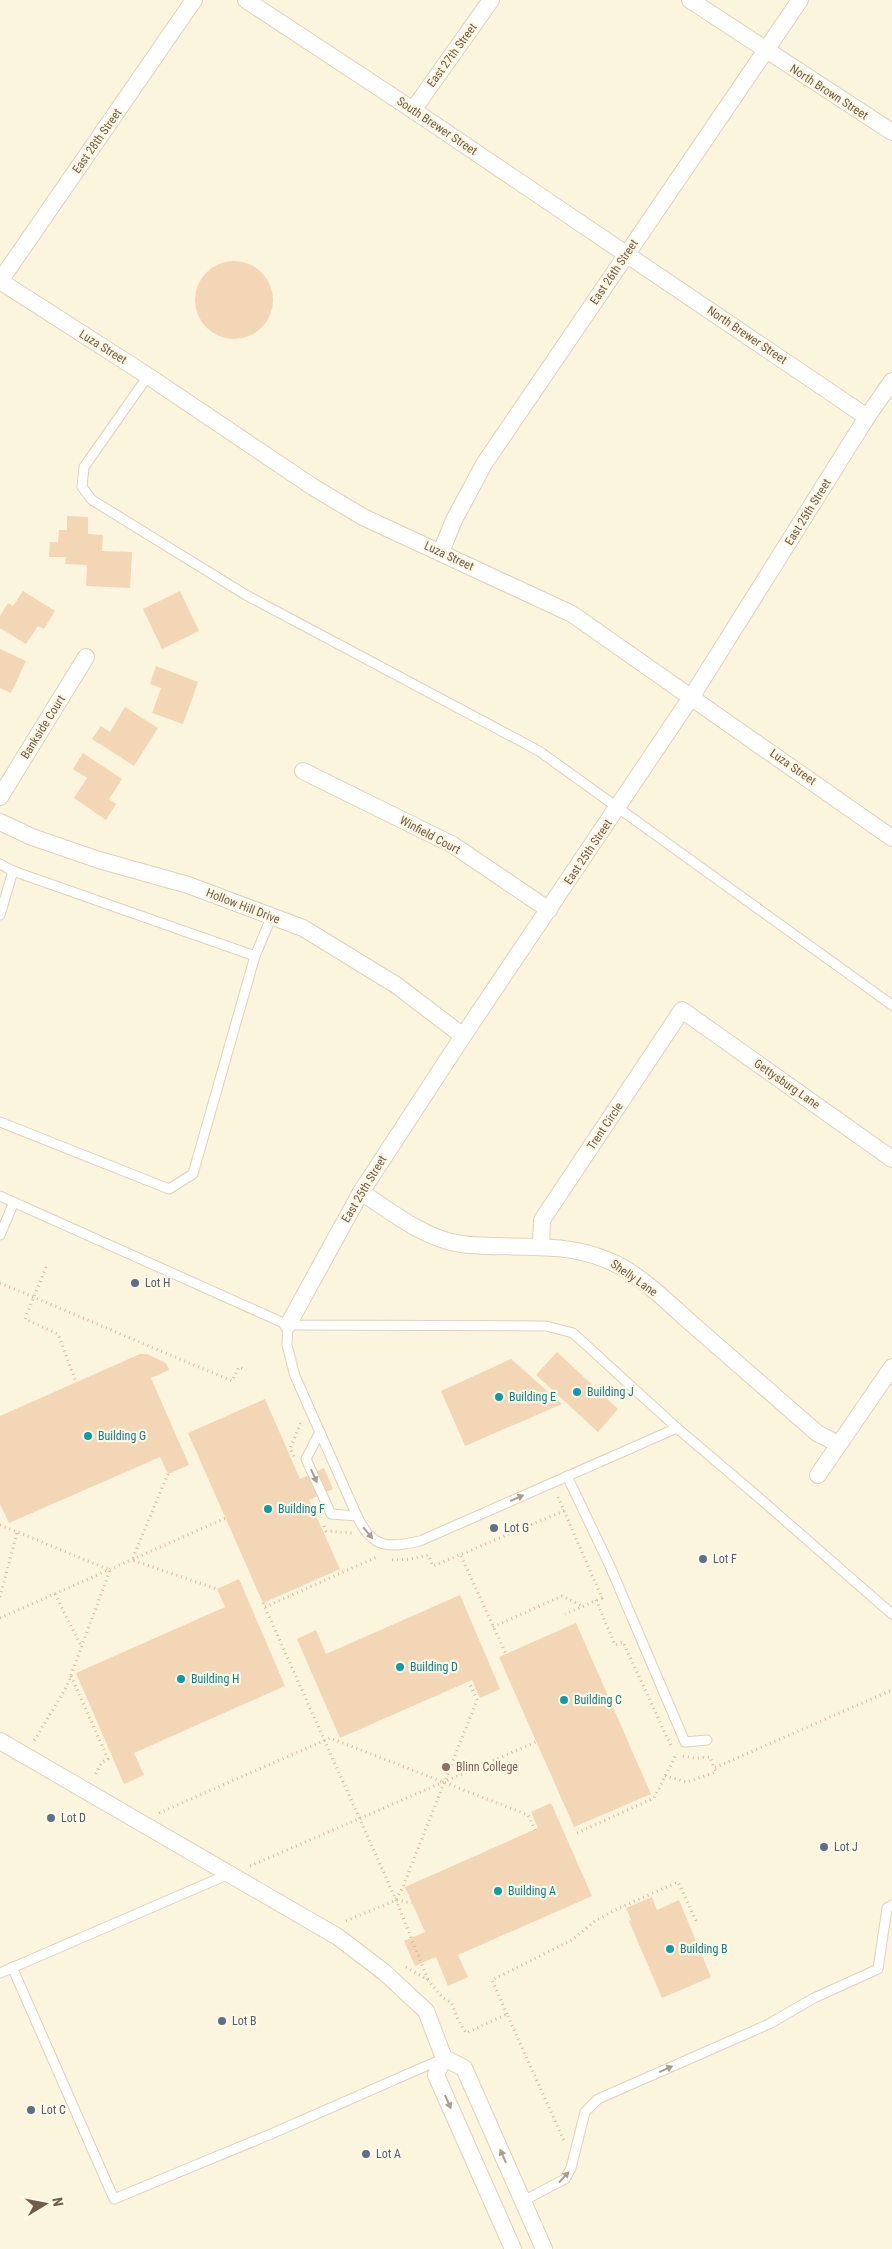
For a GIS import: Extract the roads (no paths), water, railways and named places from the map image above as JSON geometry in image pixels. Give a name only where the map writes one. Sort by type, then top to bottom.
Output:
[{"type":"street","name":"East 28th Street","points":[[0,282],[194,0]]},
{"type":"street","name":"South Brewer Street","points":[[246,0],[626,254]]},
{"type":"street","name":"East 27th Street","points":[[413,110],[491,0]]},
{"type":"street","name":"North Brown Street","points":[[690,0],[892,132]]},
{"type":"street","name":"East 26th Street","points":[[441,552],[454,520],[484,464],[800,0]]},
{"type":"street","name":"North Brewer Street","points":[[626,254],[867,417]]},
{"type":"street","name":"Luza Street","points":[[0,282],[148,376],[313,487],[363,517],[572,614],[692,696],[892,838]]},
{"type":"street","name":"East 25th Street","points":[[288,1325],[360,1192],[462,1036],[550,910],[692,696],[867,417],[892,381]]},
{"type":"street","name":"Bankside Court","points":[[0,797],[86,657]]},
{"type":"street","name":"Winfield Court","points":[[303,771],[452,845],[550,910]]},
{"type":"street","name":"Hollow Hill Drive","points":[[0,822],[32,837],[99,860],[188,886],[238,903],[271,918],[303,928],[396,985],[462,1036]]},
{"type":"street","name":"Gettysburg Lane","points":[[682,1010],[892,1159]]},
{"type":"street","name":"Trent Circle","points":[[541,1246],[542,1220],[682,1010]]},
{"type":"street","name":"Shelly Lane","points":[[360,1192],[415,1226],[433,1235],[460,1244],[541,1246],[583,1252],[608,1260],[646,1284],[817,1433],[838,1444]]},
{"type":"street","points":[[818,1476],[892,1367]]},
{"type":"street","points":[[0,1741],[338,1938],[384,1972],[426,2010],[444,2058],[464,2068],[544,2249]]},
{"type":"street","points":[[444,2058],[436,2075],[513,2249]]},
{"type":"lane","points":[[148,376],[84,467],[82,487],[92,500],[246,595],[539,751],[892,1005]]},
{"type":"lane","points":[[0,864],[13,871],[255,956]]},
{"type":"lane","points":[[0,915],[13,871]]},
{"type":"lane","points":[[0,1122],[169,1189],[193,1174],[255,956],[271,918]]},
{"type":"lane","points":[[0,1196],[288,1325],[546,1326],[573,1333],[677,1428],[892,1614]]},
{"type":"lane","points":[[0,1235],[14,1202]]},
{"type":"lane","points":[[288,1325],[286,1345],[295,1376],[357,1516],[373,1540],[386,1545],[396,1546],[420,1541],[677,1428]]},
{"type":"lane","points":[[320,1432],[306,1459],[331,1514],[357,1516]]},
{"type":"lane","points":[[566,1476],[609,1564],[684,1742],[707,1740]]},
{"type":"lane","points":[[0,1973],[229,1874]]},
{"type":"lane","points":[[523,2201],[565,2179],[571,2168],[585,2112],[598,2099],[769,2024],[814,1998],[878,1969],[887,1908],[892,1905]]},
{"type":"lane","points":[[12,1968],[114,2199],[444,2058]]},
{"type":"place","name":"Lot H","points":[[135,1283]]},
{"type":"place","name":"Building J","points":[[577,1392]]},
{"type":"place","name":"Building E","points":[[499,1397]]},
{"type":"place","name":"Building G","points":[[88,1436]]},
{"type":"place","name":"Building F","points":[[268,1509]]},
{"type":"place","name":"Lot G","points":[[494,1528]]},
{"type":"place","name":"Lot F","points":[[703,1559]]},
{"type":"place","name":"Building D","points":[[400,1667]]},
{"type":"place","name":"Building H","points":[[181,1679]]},
{"type":"place","name":"Building C","points":[[564,1700]]},
{"type":"place","name":"Blinn College","points":[[446,1767]]},
{"type":"place","name":"Lot D","points":[[51,1818]]},
{"type":"place","name":"Lot J","points":[[824,1847]]},
{"type":"place","name":"Building A","points":[[498,1891]]},
{"type":"place","name":"Building B","points":[[670,1949]]},
{"type":"place","name":"Lot B","points":[[222,2021]]},
{"type":"place","name":"Lot C","points":[[31,2110]]},
{"type":"place","name":"Lot A","points":[[366,2154]]}]
